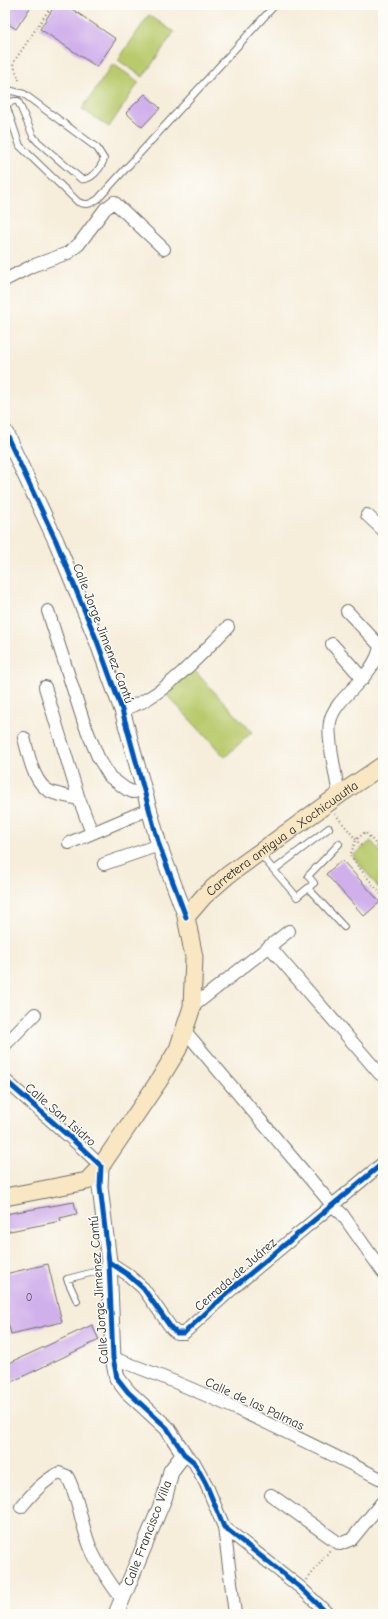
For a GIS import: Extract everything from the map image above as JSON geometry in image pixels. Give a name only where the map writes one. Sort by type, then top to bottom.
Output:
[{"type":"main road","name":"Carretera antigua a Xochicuautla","points":[[186,917],[204,896],[228,875],[333,799],[383,765]]},
{"type":"main road","name":"Calle Jorge Jimenez Cantú","points":[[101,1166],[158,1082],[178,1049],[185,1031],[192,1007],[194,956],[186,917]]},
{"type":"main road","points":[[5,1197],[87,1181],[101,1166]]},
{"type":"street","points":[[5,280],[32,266],[68,253],[79,244],[105,209],[114,202],[164,249]]},
{"type":"street","name":"Calle Jorge Jimenez Cantú","points":[[5,432],[56,541],[97,641],[122,710],[159,845],[186,917]]},
{"type":"street","points":[[367,515],[383,530]]},
{"type":"street","points":[[48,611],[84,723],[98,757],[110,777],[126,789],[133,792],[144,790]]},
{"type":"street","points":[[333,799],[329,732],[330,721],[334,710],[363,679],[379,653],[380,646],[347,612]]},
{"type":"street","points":[[122,710],[147,699],[167,684],[199,656],[228,627]]},
{"type":"street","points":[[332,644],[363,679]]},
{"type":"street","points":[[45,687],[79,799],[92,833]]},
{"type":"street","points":[[24,738],[37,778],[44,787],[52,792],[79,799]]},
{"type":"street","points":[[69,843],[149,809]]},
{"type":"street","points":[[104,864],[159,845]]},
{"type":"street","points":[[192,1007],[289,931]]},
{"type":"street","points":[[269,946],[380,1074]]},
{"type":"street","points":[[5,1045],[35,1014]]},
{"type":"street","points":[[185,1031],[333,1206],[342,1214],[383,1272]]},
{"type":"street","name":"Calle San Isidro","points":[[5,1080],[101,1166]]},
{"type":"street","name":"Cerrada de Juárez","points":[[109,1266],[127,1274],[143,1288],[177,1333],[187,1331],[234,1287],[383,1163]]},
{"type":"street","name":"Calle Jorge Jimenez Cantú","points":[[101,1166],[100,1187],[109,1266],[113,1358],[117,1378],[128,1392],[167,1428],[184,1454],[194,1462],[203,1478],[224,1526],[301,1588],[328,1614]]},
{"type":"street","name":"Calle de las Palmas","points":[[113,1358],[154,1373],[224,1404],[383,1480]]},
{"type":"street","name":"Calle Francisco Villa","points":[[116,1614],[121,1598],[155,1521],[171,1471],[184,1454]]},
{"type":"street","points":[[21,1507],[34,1491],[50,1478],[59,1473],[67,1476],[71,1483],[91,1550],[121,1598]]},
{"type":"street","points":[[271,1495],[340,1544],[352,1539],[383,1501]]},
{"type":"street","points":[[224,1526],[235,1614]]},
{"type":"lane","points":[[5,93],[12,90],[24,94],[97,148],[104,159],[103,163],[91,177],[86,180],[81,179],[36,141],[18,101],[5,103],[16,139],[25,152],[78,202],[85,205],[90,204],[98,198],[275,5]]},
{"type":"lane","points":[[274,870],[329,828]]},
{"type":"lane","points":[[259,853],[297,896],[314,883],[308,876],[339,844]]},
{"type":"lane","points":[[308,888],[344,927]]},
{"type":"lane","points":[[77,1301],[67,1279],[102,1270],[109,1266]]},
{"type":"path","points":[[19,80],[13,63],[52,5]]},
{"type":"path","points":[[333,799],[356,840],[363,848]]},
{"type":"path","points":[[383,852],[365,832],[356,840],[350,856],[383,897]]},
{"type":"path","points":[[301,1588],[325,1556],[340,1544]]},
{"type":"green space","points":[[149,15],[174,32],[143,77],[118,60]]},
{"type":"green space","points":[[113,64],[139,82],[109,127],[82,109]]},
{"type":"green space","points":[[192,668],[252,732],[225,757],[165,693]]},
{"type":"green space","points":[[371,841],[383,855],[383,893],[353,856]]},
{"type":"building","points":[[5,5],[32,5],[16,29],[5,22]]},
{"type":"building","points":[[55,5],[66,5],[116,39],[97,67],[40,29]]},
{"type":"building","points":[[145,94],[160,108],[142,127],[126,113]]},
{"type":"building","points":[[342,860],[380,902],[364,916],[326,874]]},
{"type":"building","points":[[74,1202],[77,1214],[60,1218],[61,1221],[5,1232],[5,1214]]},
{"type":"building","points":[[48,1264],[62,1322],[11,1334],[5,1310],[5,1274]]},
{"type":"building","points":[[92,1325],[99,1340],[5,1385],[5,1365]]},
{"type":"cycle path","points":[[5,432],[56,541],[97,641],[122,710],[159,845],[186,917]]},
{"type":"cycle path","points":[[5,1080],[101,1166],[100,1187],[109,1262],[113,1358],[117,1378],[128,1392],[167,1428],[184,1454],[194,1462],[206,1484],[224,1527],[301,1588],[328,1614]]},
{"type":"cycle path","points":[[109,1262],[127,1274],[143,1288],[172,1329],[177,1333],[184,1333],[234,1287],[383,1163]]}]
